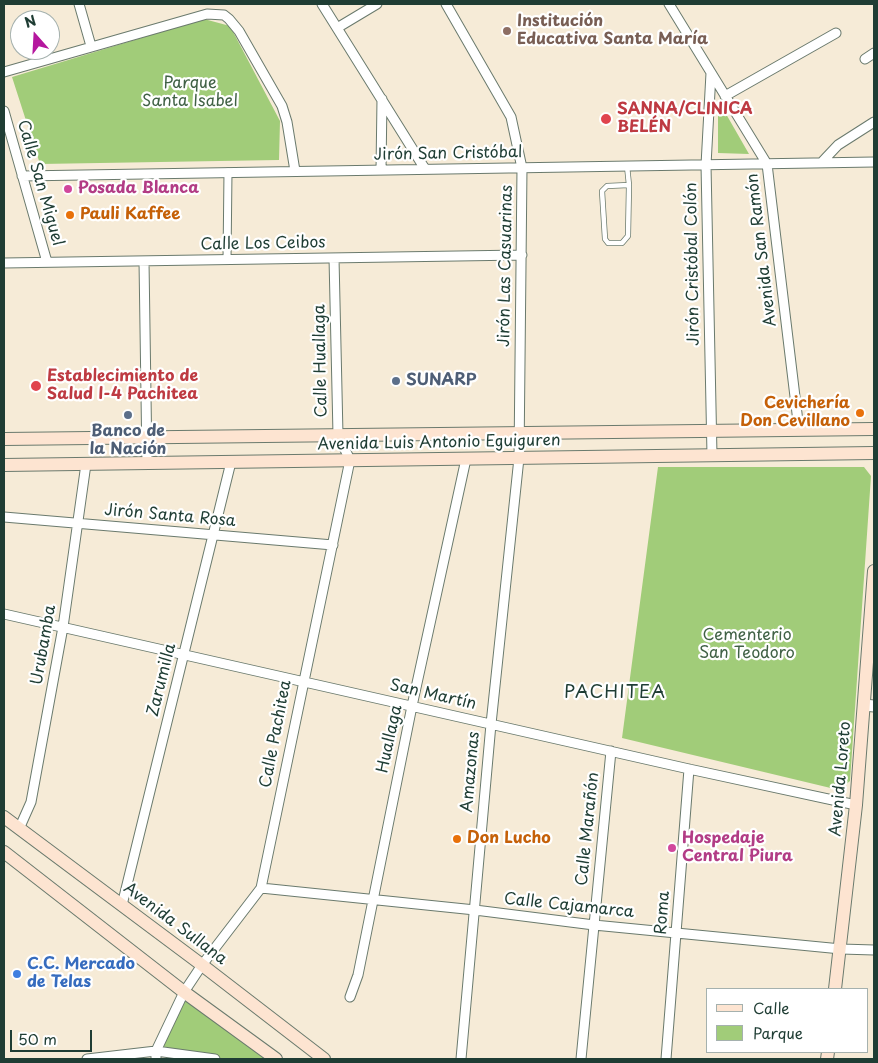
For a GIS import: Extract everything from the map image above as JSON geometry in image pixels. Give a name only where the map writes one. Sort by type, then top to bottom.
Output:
[{"type":"main road","name":"Avenida Luis Antonio Eguiguren","points":[[4,439],[874,429]]},
{"type":"main road","name":"Avenida Luis Antonio Eguiguren","points":[[4,465],[874,453]]},
{"type":"main road","name":"Avenida Loreto","points":[[836,988],[869,706],[874,571]]},
{"type":"main road","name":"Avenida Sullana","points":[[4,817],[202,964],[324,1059]]},
{"type":"main road","points":[[4,852],[184,992],[276,1059]]},
{"type":"street","points":[[79,4],[91,46]]},
{"type":"street","points":[[322,4],[425,169]]},
{"type":"street","points":[[337,28],[377,4]]},
{"type":"street","name":"Jirón Las Casuarinas","points":[[446,4],[511,117],[522,168],[519,458]]},
{"type":"street","name":"Avenida San Ramón","points":[[669,4],[767,164],[799,430]]},
{"type":"street","points":[[4,72],[207,14],[224,15],[239,31],[285,113],[294,171]]},
{"type":"street","points":[[725,96],[836,33]]},
{"type":"street","points":[[865,59],[874,53]]},
{"type":"street","name":"Jirón Cristóbal Colón","points":[[711,73],[706,165],[712,455]]},
{"type":"street","points":[[381,170],[382,99]]},
{"type":"street","name":"Calle San Miguel","points":[[4,111],[47,262]]},
{"type":"street","points":[[821,163],[838,145],[874,122]]},
{"type":"street","name":"Jirón San Cristóbal","points":[[22,176],[874,162]]},
{"type":"street","points":[[227,260],[228,172]]},
{"type":"street","name":"Calle Los Ceibos","points":[[4,263],[522,255]]},
{"type":"street","name":"Calle Huallaga","points":[[334,258],[338,435],[350,460]]},
{"type":"street","points":[[144,261],[147,463]]},
{"type":"street","name":"Amazonas","points":[[461,1059],[490,724],[519,458]]},
{"type":"street","name":"Huallaga","points":[[350,997],[358,975],[412,706],[466,459]]},
{"type":"street","name":"Calle Pachitea","points":[[156,1055],[184,992],[202,964],[261,888],[302,681],[350,460]]},
{"type":"street","name":"Zarumilla","points":[[122,905],[231,462]]},
{"type":"street","name":"Urubamba","points":[[19,829],[31,802],[62,627],[86,464]]},
{"type":"street","name":"Jirón Santa Rosa","points":[[4,517],[333,545]]},
{"type":"street","name":"San Martín","points":[[4,614],[856,805]]},
{"type":"street","name":"Calle Marañón","points":[[580,1059],[611,751]]},
{"type":"street","name":"Roma","points":[[666,1059],[689,769]]},
{"type":"street","name":"Calle Cajamarca","points":[[261,888],[475,910],[594,925],[840,949],[874,950]]},
{"type":"street","points":[[87,1059],[156,1055],[215,1059]]},
{"type":"lane","points":[[627,166],[629,185],[628,236],[622,243],[608,243],[605,239],[602,191],[607,186],[629,185]]},
{"type":"green space","name":"Parque Santa Isabel","points":[[204,19],[230,26],[280,121],[279,160],[40,164],[12,77]]},
{"type":"green space","points":[[718,100],[749,154],[718,153]]},
{"type":"green space","name":"Cementerio San Teodoro","points":[[658,467],[864,467],[871,476],[850,781],[839,790],[622,738]]},
{"type":"green space","points":[[184,992],[276,1059],[215,1059],[156,1051]]},
{"type":"place","name":"Institución Educativa Santa María","points":[[507,31]]},
{"type":"place","name":"SANNA/CLINICA BELÉN","points":[[606,119]]},
{"type":"place","name":"Posada Blanca","points":[[68,189]]},
{"type":"place","name":"Pauli Kaffee","points":[[70,215]]},
{"type":"place","name":"SUNARP","points":[[396,381]]},
{"type":"place","name":"Establecimiento de Salud I-4 Pachitea","points":[[36,386]]},
{"type":"place","name":"Cevichería Don Cevillano","points":[[860,413]]},
{"type":"place","name":"Banco de la Nación","points":[[128,415]]},
{"type":"place","name":"Don Lucho","points":[[457,839]]},
{"type":"place","name":"Hospedaje Central Piura","points":[[672,848]]},
{"type":"place","name":"C.C. Mercado de Telas","points":[[17,974]]},
{"type":"district","name":"PACHITEA","points":[[615,693]]}]
